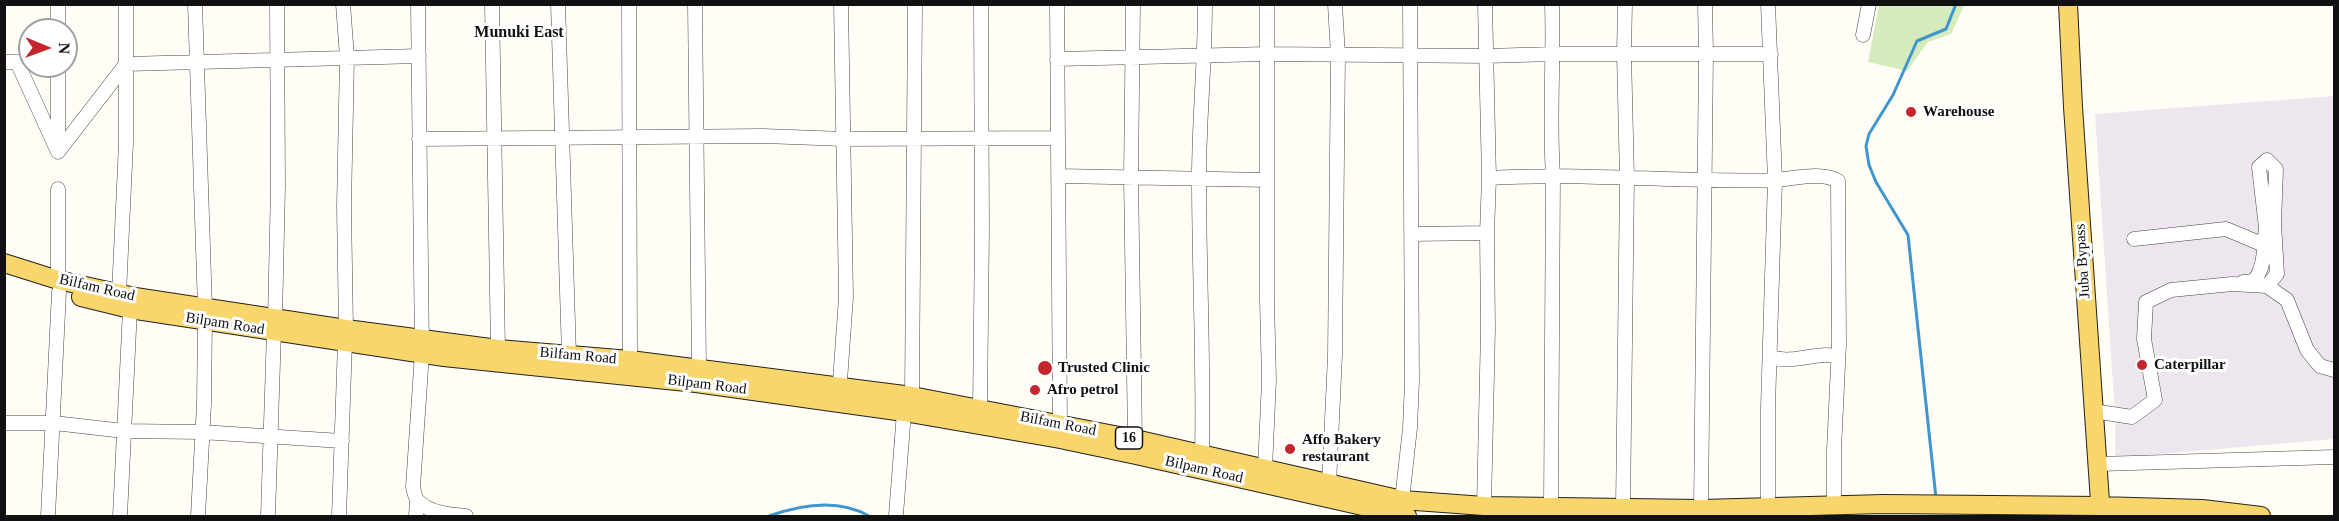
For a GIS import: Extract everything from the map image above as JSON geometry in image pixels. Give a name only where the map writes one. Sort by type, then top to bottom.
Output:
[{"type":"main road","name":"Juba Bypass","points":[[2068,4],[2101,516]]},
{"type":"main road","name":"Bilfam Road","points":[[4,263],[59,286],[119,294],[205,315]]},
{"type":"main road","name":"Bilpam Road","points":[[4,275],[59,286],[130,309],[205,315],[422,346],[499,364],[839,394],[908,404],[1060,439],[1403,511]]},
{"type":"main road","name":"Bilfam Road","points":[[422,346],[498,349],[630,360],[699,368],[839,394]]},
{"type":"main road","name":"Bilfam Road","points":[[908,404],[980,410],[1135,439],[1329,484],[1403,511],[1551,505],[1701,509],[1883,504],[2202,509],[2261,516]]},
{"type":"street","points":[[119,294],[126,143],[126,4]]},
{"type":"street","points":[[195,4],[205,315],[204,404],[198,516]]},
{"type":"street","points":[[268,516],[278,186],[277,4]]},
{"type":"street","points":[[339,516],[345,336],[344,207],[347,57],[343,4]]},
{"type":"street","points":[[416,516],[417,500],[413,486],[422,346],[418,4]]},
{"type":"street","points":[[492,4],[498,349]]},
{"type":"street","points":[[558,4],[569,355]]},
{"type":"street","points":[[629,4],[630,360]]},
{"type":"street","points":[[695,4],[699,368]]},
{"type":"street","points":[[839,394],[846,297],[842,4]]},
{"type":"street","points":[[896,515],[908,404],[915,139],[915,4]]},
{"type":"street","points":[[980,410],[981,4]]},
{"type":"street","points":[[1057,4],[1060,424]]},
{"type":"street","points":[[1133,4],[1131,177],[1135,439]]},
{"type":"street","points":[[1202,456],[1199,180],[1205,4]]},
{"type":"street","points":[[1265,469],[1269,380],[1267,4]]},
{"type":"street","points":[[1329,484],[1335,355],[1338,56],[1335,4]]},
{"type":"street","points":[[1403,511],[1412,381],[1410,4]]},
{"type":"street","points":[[1484,506],[1488,329],[1486,233],[1489,178],[1485,4]]},
{"type":"street","points":[[1551,505],[1553,175],[1551,147],[1554,54],[1552,4]]},
{"type":"street","points":[[1623,508],[1627,178],[1623,54],[1625,4]]},
{"type":"street","points":[[1701,509],[1705,4]]},
{"type":"street","points":[[1768,4],[1774,180],[1768,507]]},
{"type":"street","points":[[1863,35],[1869,4]]},
{"type":"street","points":[[1057,58],[1267,54],[1338,56],[1771,54]]},
{"type":"street","points":[[126,64],[419,56]]},
{"type":"street","points":[[4,62],[17,62],[58,152]]},
{"type":"street","points":[[58,152],[126,64]]},
{"type":"street","points":[[58,78],[58,152]]},
{"type":"street","points":[[420,140],[764,136],[844,139],[1058,138]]},
{"type":"street","points":[[2093,411],[2132,417],[2155,400],[2144,339],[2146,302],[2171,290],[2254,281],[2259,274],[2264,257],[2266,228],[2259,167],[2268,160],[2277,169],[2274,223],[2277,274],[2267,286]]},
{"type":"street","points":[[1489,178],[1553,175],[1774,180],[1826,177],[1838,181],[1838,357],[1834,506]]},
{"type":"street","points":[[1059,176],[1267,180]]},
{"type":"street","points":[[48,516],[59,286],[58,189]]},
{"type":"street","points":[[2134,239],[2164,238],[2226,230],[2264,245]]},
{"type":"street","points":[[1412,234],[1486,233]]},
{"type":"street","points":[[2232,284],[2267,286],[2287,300],[2307,350],[2320,366],[2334,370]]},
{"type":"street","points":[[120,516],[130,309]]},
{"type":"street","points":[[1770,357],[1782,360],[1810,358],[1826,354],[1838,357]]},
{"type":"street","points":[[4,423],[54,423],[124,431],[272,435],[342,441]]},
{"type":"street","points":[[2099,464],[2334,457]]},
{"type":"street","points":[[417,500],[444,514],[466,516]]},
{"type":"shaded area","points":[[2334,96],[2334,439],[2115,458],[2115,415],[2095,114]]},
{"type":"green space","points":[[1879,4],[1978,5],[1964,6],[1951,34],[1928,42],[1907,71],[1868,62]]},
{"type":"waterway","points":[[1936,498],[1908,235],[1876,182],[1869,165],[1866,146],[1869,134],[1893,95],[1917,41],[1946,29],[1956,4]]},
{"type":"waterway","points":[[769,516],[806,506],[819,505],[845,507],[869,516]]},
{"type":"place","name":"Warehouse","points":[[1911,112]]},
{"type":"place","name":"Caterpillar","points":[[2142,365]]},
{"type":"place","name":"Trusted Clinic","points":[[1045,368]]},
{"type":"place","name":"Afro petrol","points":[[1035,390]]},
{"type":"place","name":"Affo Bakery restaurant","points":[[1290,449]]},
{"type":"district","name":"Munuki East","points":[[519,33]]}]
